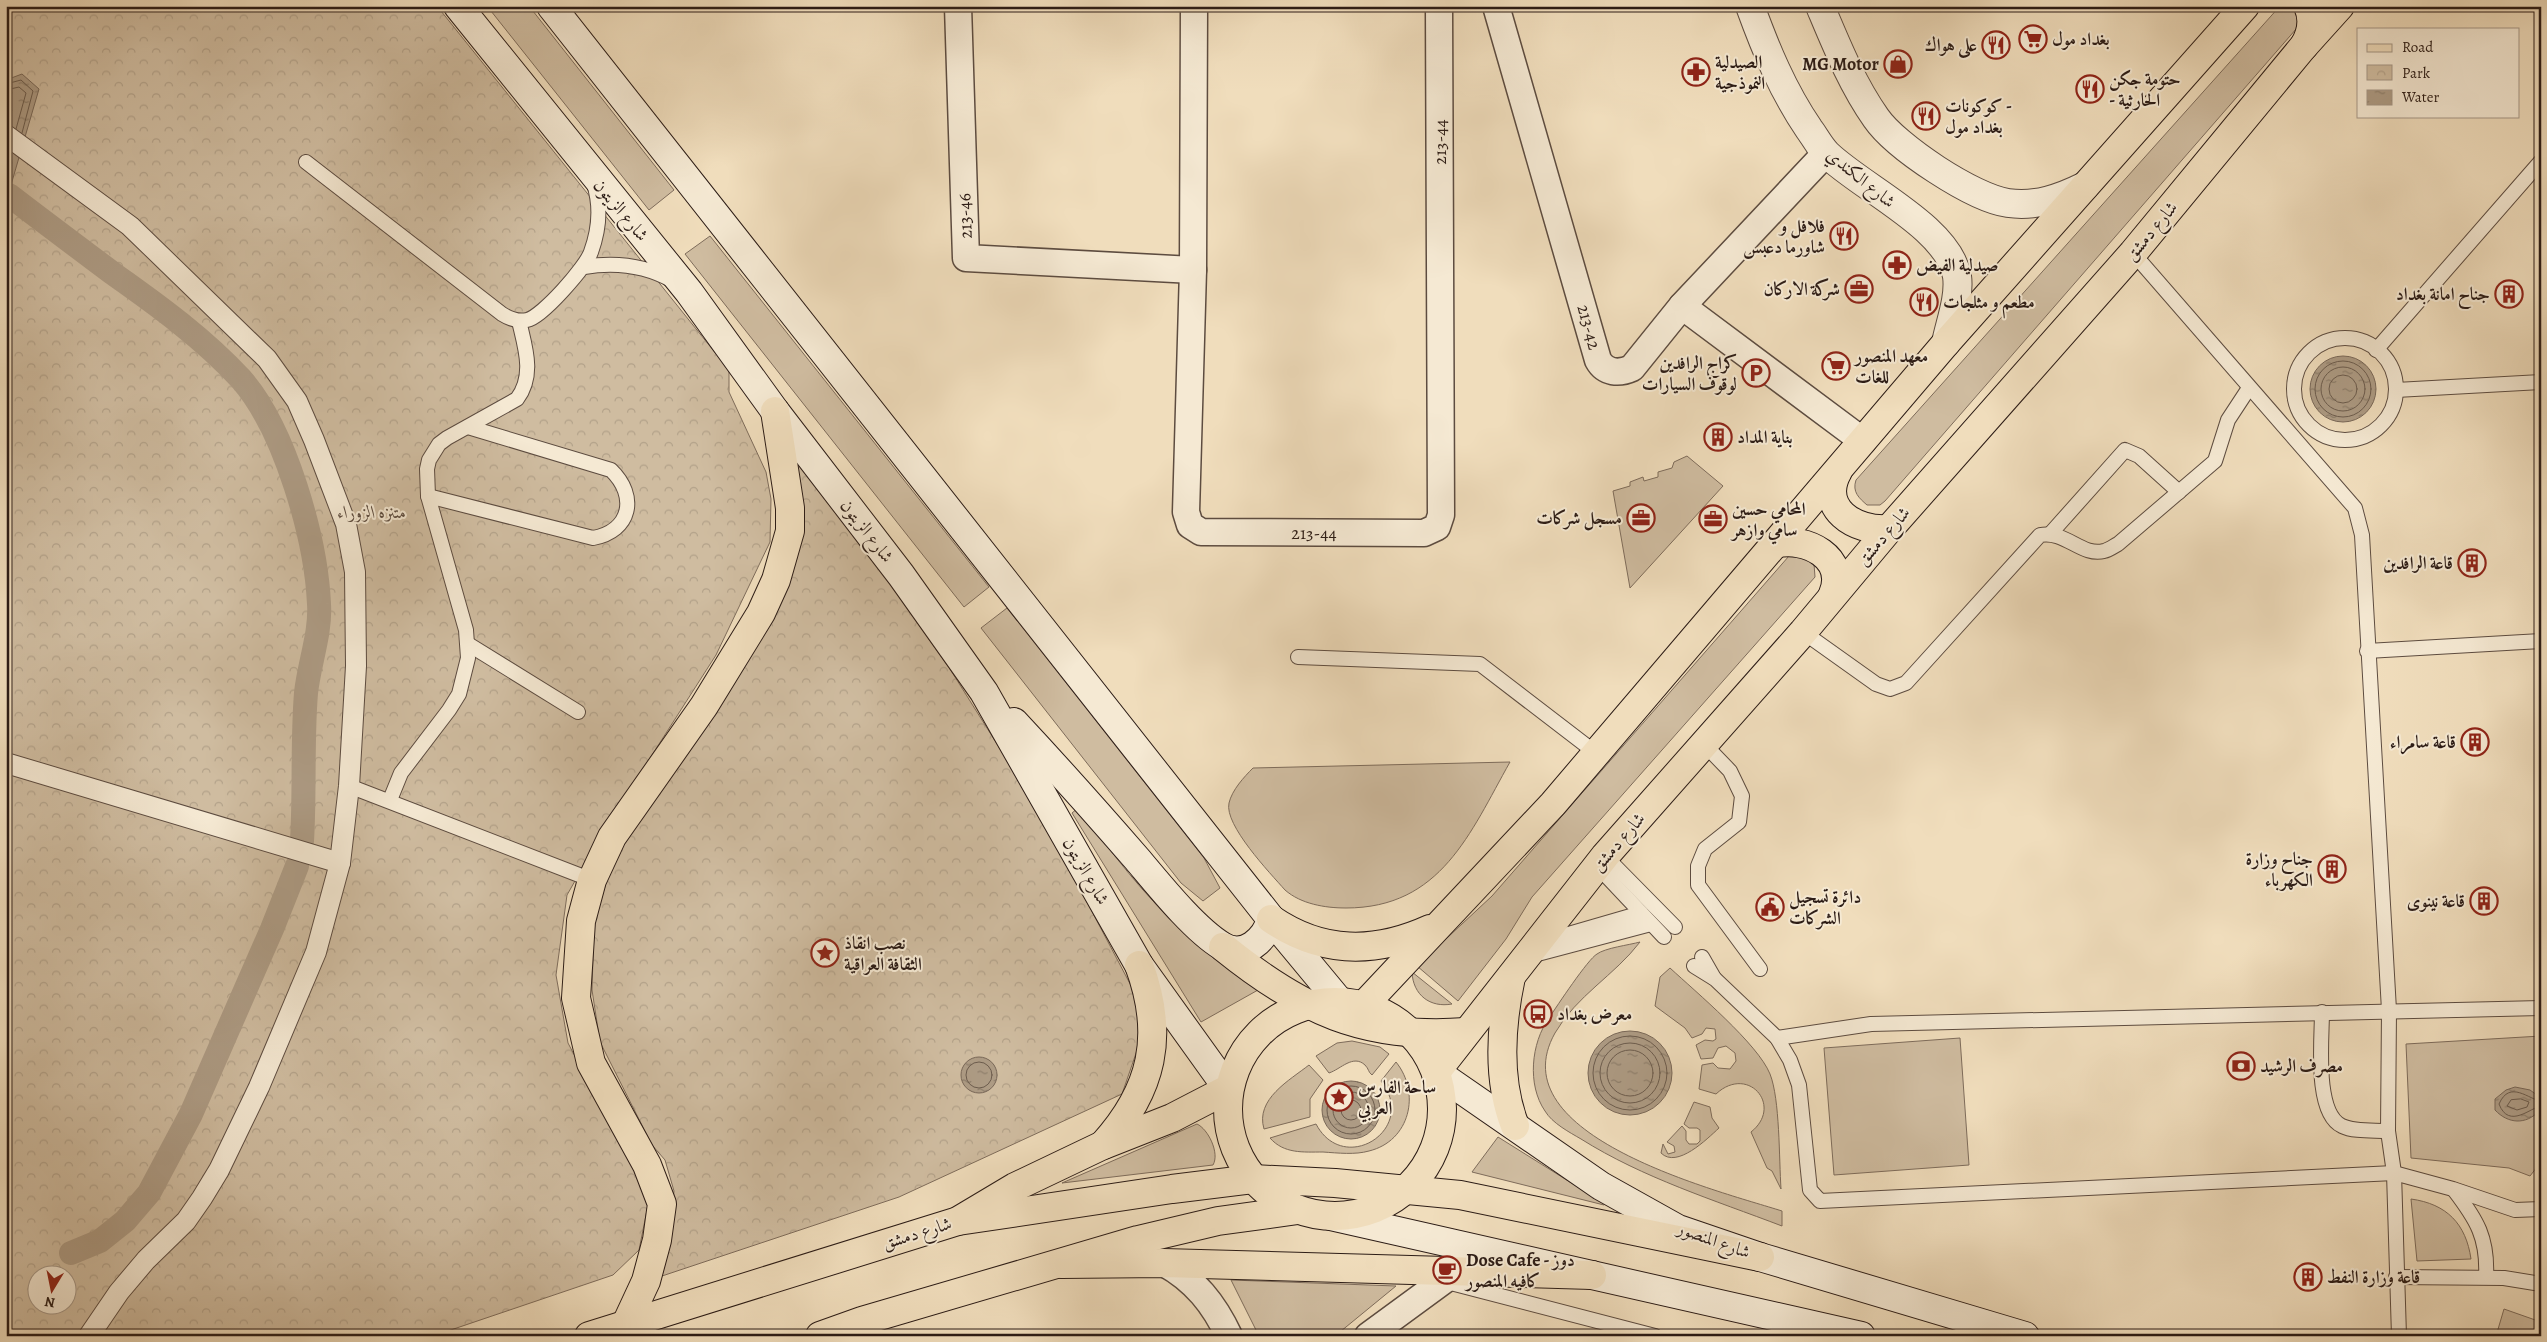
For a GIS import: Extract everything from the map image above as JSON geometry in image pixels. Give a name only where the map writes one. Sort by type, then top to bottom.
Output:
[{"type":"main road","name":"شارع الزيتون","points":[[458,6],[689,292],[775,411],[901,575],[984,692],[1139,965],[1228,1089]]},
{"type":"main road","points":[[551,6],[1271,919],[1352,1003]]},
{"type":"main road","name":"شارع الكندي","points":[[1750,6],[1766,49],[1790,101],[1826,153],[1936,237],[1951,257],[1957,277],[1955,300],[1946,344]]},
{"type":"main road","points":[[1820,6],[1840,54],[1877,119],[1921,160],[1962,186],[2007,203],[2036,204],[2062,197],[2085,186]]},
{"type":"main road","points":[[1352,1003],[1436,926],[1553,804],[1946,344],[2245,6]]},
{"type":"main road","points":[[2303,47],[2311,26],[2308,6]]},
{"type":"main road","name":"شارع دمشق","points":[[1436,1072],[1601,861],[1803,632],[1889,529],[2133,253],[2303,47],[2340,6]]},
{"type":"main road","points":[[626,1324],[646,1281],[657,1240],[662,1204],[647,1164],[591,1063],[576,998],[581,922],[592,880],[612,836],[704,706],[761,613],[776,580],[790,531],[790,508],[775,411]]},
{"type":"main road","points":[[1838,471],[1831,482],[1831,492],[1837,507],[1846,518],[1859,526],[1874,530],[1889,529]]},
{"type":"main road","points":[[1775,544],[1787,541],[1801,542],[1821,553],[1834,570],[1837,584],[1833,594]]},
{"type":"main road","points":[[984,692],[1065,778],[1184,911],[1223,947],[1275,986],[1306,1005],[1340,1019],[1367,1026],[1412,1033],[1466,1032]]},
{"type":"main road","points":[[1271,919],[1298,936],[1328,945],[1356,947],[1384,945],[1411,938],[1436,926]]},
{"type":"main road","points":[[1223,947],[1241,949],[1250,947],[1264,936],[1271,919]]},
{"type":"main road","points":[[1515,1126],[1511,1116],[1503,1060],[1504,1020],[1524,958]]},
{"type":"main road","points":[[1101,1146],[1132,1108],[1143,1086],[1150,1062],[1153,1037],[1152,1013],[1148,988],[1139,965]]},
{"type":"main road","points":[[1331,1216],[1358,1214],[1383,1205],[1406,1190],[1426,1166],[1438,1138],[1443,1108],[1436,1072],[1426,1052],[1412,1033],[1390,1016],[1352,1003],[1306,1005],[1278,1017],[1255,1036],[1238,1060],[1228,1089],[1227,1118],[1231,1140],[1240,1161],[1253,1179],[1274,1198],[1298,1210],[1861,1336]]},
{"type":"main road","name":"شارع المنصور","points":[[1436,1072],[1601,1186],[1678,1229],[1760,1257],[2025,1336]]},
{"type":"main road","name":"شارع دمشق","points":[[589,1336],[958,1221],[1015,1187],[1101,1146],[1172,1118],[1228,1089]]},
{"type":"main road","points":[[958,1221],[1172,1189],[1253,1179],[1334,1183],[1460,1195],[1760,1257]]},
{"type":"main road","points":[[820,1336],[862,1321],[1138,1240],[1218,1221],[1298,1210]]},
{"type":"main road","points":[[1061,1264],[1164,1263],[1450,1275],[1592,1275]]},
{"type":"street","name":"213-46","points":[[958,6],[966,258],[1193,270]]},
{"type":"street","name":"213-44","points":[[1194,6],[1193,270],[1186,512],[1190,525],[1202,532],[1424,533],[1436,527],[1441,515],[1439,6]]},
{"type":"street","name":"213-42","points":[[1496,6],[1601,366],[1615,372],[1623,372],[1632,368],[1682,306],[1826,153]]},
{"type":"street","points":[[6,136],[26,148],[130,226],[267,358],[296,401],[346,524],[355,572],[356,666],[349,786],[340,863],[323,930],[304,984],[259,1087],[219,1170],[186,1221],[146,1260],[119,1292],[89,1336]]},
{"type":"street","points":[[1682,306],[1862,441]]},
{"type":"street","points":[[6,763],[340,863]]},
{"type":"street","points":[[1164,1263],[1181,1272],[1206,1296],[1217,1311],[1229,1336]]},
{"type":"street","points":[[1368,1336],[1450,1275]]},
{"type":"lane","points":[[2376,350],[2541,161]]},
{"type":"lane","points":[[306,162],[502,314],[519,320],[536,316],[584,267],[594,245],[598,222],[597,198],[592,174]]},
{"type":"lane","points":[[2133,253],[2355,508],[2362,535],[2367,651],[2389,1010],[2388,1131],[2394,1173],[2399,1336]]},
{"type":"lane","points":[[584,267],[612,264],[640,268],[666,277],[689,292]]},
{"type":"lane","points":[[390,800],[401,773],[449,710],[459,694],[465,676],[468,644],[466,630],[428,496],[427,469],[433,451],[447,438],[517,399],[524,389],[528,372],[519,320]]},
{"type":"lane","points":[[2337,338],[2355,339],[2385,357],[2393,373],[2396,390],[2390,411],[2377,428],[2365,435],[2351,439],[2334,438],[2317,432],[2304,420],[2296,404],[2294,387],[2297,370],[2306,354],[2320,344],[2337,338]]},
{"type":"lane","points":[[2396,390],[2541,382]]},
{"type":"lane","points":[[1803,632],[1876,684],[1890,688],[1906,683],[2040,535],[2051,533],[2086,549],[2103,551],[2118,544],[2179,492],[2215,461],[2228,420],[2249,388]]},
{"type":"lane","points":[[428,496],[593,538],[604,536],[622,522],[627,505],[626,488],[611,470],[468,427]]},
{"type":"lane","points":[[2051,533],[2124,450],[2139,456],[2179,492]]},
{"type":"lane","points":[[2367,651],[2541,641]]},
{"type":"lane","points":[[468,644],[578,712]]},
{"type":"lane","points":[[1298,657],[1480,664],[1596,753]]},
{"type":"lane","points":[[1704,744],[1730,771],[1742,796],[1739,822],[1705,849],[1698,866],[1698,884],[1760,969]]},
{"type":"lane","points":[[349,786],[390,800],[592,880]]},
{"type":"lane","points":[[1601,861],[1641,913],[1664,938]]},
{"type":"lane","points":[[1601,861],[1675,927]]},
{"type":"lane","points":[[1524,958],[1641,913]]},
{"type":"lane","points":[[1524,958],[1651,924]]},
{"type":"lane","points":[[1698,961],[1777,1038],[1790,1060],[1799,1085],[1810,1190],[1820,1201],[2394,1173],[2453,1189],[2515,1210],[2541,1209]]},
{"type":"lane","points":[[1777,1038],[1871,1024],[2389,1010],[2541,1008]]},
{"type":"lane","points":[[2322,1012],[2324,1096],[2333,1120],[2343,1127],[2388,1131]]},
{"type":"lane","points":[[2453,1189],[2473,1214],[2484,1239],[2487,1259],[2486,1277]]},
{"type":"lane","points":[[1450,1275],[1655,1336]]},
{"type":"lane","points":[[2396,1277],[2486,1277],[2541,1284]]},
{"type":"green space","name":"متنزه الزوراء","points":[[6,6],[437,6],[729,370],[729,392],[766,472],[771,499],[770,542],[716,655],[604,830],[567,895],[556,975],[568,1043],[614,1131],[633,1162],[649,1200],[639,1250],[613,1275],[433,1336],[6,1336]]},
{"type":"green space","points":[[487,6],[529,6],[674,190],[649,210]]},
{"type":"green space","points":[[2280,6],[2291,7],[2296,11],[2298,18],[2297,28],[1885,501],[1880,505],[1867,505],[1856,491],[1856,480]]},
{"type":"green space","points":[[710,236],[989,587],[964,607],[685,254]]},
{"type":"green space","points":[[1687,456],[1723,486],[1630,588],[1613,491],[1630,486],[1630,482],[1643,477],[1644,481],[1658,477],[1658,472],[1672,468],[1674,462]]},
{"type":"green space","points":[[796,460],[812,473],[950,669],[1039,811],[1137,997],[1143,1033],[1122,1094],[899,1197],[662,1276],[668,1247],[674,1191],[665,1160],[652,1145],[600,1042],[592,990],[594,923],[613,860],[745,660]]},
{"type":"green space","points":[[1800,554],[1814,564],[1815,577],[1532,897],[1506,939],[1458,1001],[1417,966],[1492,896],[1789,556]]},
{"type":"green space","points":[[1007,608],[1204,858],[1220,888],[1203,901],[1181,883],[981,628]]},
{"type":"green space","points":[[1510,762],[1481,815],[1449,862],[1429,881],[1406,895],[1379,905],[1346,908],[1330,907],[1306,902],[1291,895],[1259,861],[1241,836],[1229,812],[1229,803],[1233,793],[1253,768]]},
{"type":"green space","points":[[1078,808],[1156,904],[1195,940],[1258,990],[1201,1022],[1072,813]]},
{"type":"green space","points":[[1640,942],[1574,1008],[1555,1033],[1546,1069],[1557,1101],[1585,1129],[1623,1153],[1667,1173],[1782,1211],[1782,1226],[1654,1177],[1605,1153],[1556,1123],[1539,1101],[1534,1077],[1535,1052],[1538,1039],[1549,1018],[1580,973],[1597,954],[1611,948]]},
{"type":"green space","points":[[1670,968],[1740,1034],[1753,1048],[1770,1074],[1776,1098],[1781,1189],[1772,1171],[1767,1168],[1751,1132],[1760,1122],[1764,1111],[1763,1101],[1758,1092],[1750,1086],[1740,1084],[1728,1086],[1716,1094],[1699,1089],[1702,1065],[1713,1063],[1718,1068],[1730,1069],[1736,1061],[1735,1053],[1726,1046],[1718,1048],[1713,1058],[1701,1059],[1696,1045],[1705,1040],[1713,1041],[1716,1039],[1715,1029],[1706,1028],[1702,1034],[1692,1038],[1685,1028],[1655,1006],[1660,977]]},
{"type":"green space","points":[[1412,972],[1452,1004],[1437,1004],[1424,998],[1416,987]]},
{"type":"green space","points":[[2541,1036],[2541,1162],[2530,1176],[2509,1168],[2411,1158],[2406,1044]]},
{"type":"green space","points":[[1960,1038],[1969,1165],[1834,1175],[1824,1048]]},
{"type":"green space","points":[[1352,1041],[1380,1047],[1389,1054],[1372,1075],[1365,1065],[1356,1061],[1347,1063],[1329,1073],[1316,1056],[1337,1043]]},
{"type":"green space","points":[[1396,1062],[1404,1074],[1408,1088],[1407,1114],[1402,1127],[1383,1146],[1358,1153],[1301,1152],[1281,1147],[1270,1138],[1316,1124],[1328,1139],[1343,1146],[1359,1146],[1373,1140],[1385,1130],[1391,1115],[1390,1099],[1381,1081]]},
{"type":"green space","points":[[1309,1065],[1323,1080],[1310,1099],[1310,1117],[1264,1129],[1263,1118],[1269,1100],[1284,1084]]},
{"type":"green space","points":[[1694,1102],[1710,1107],[1712,1118],[1719,1128],[1691,1151],[1683,1155],[1668,1157],[1661,1153],[1663,1144],[1668,1154],[1675,1152],[1674,1146],[1667,1142],[1682,1126],[1686,1131],[1686,1140],[1689,1144],[1697,1144],[1700,1141],[1700,1130],[1689,1128],[1684,1124]]},
{"type":"green space","points":[[1197,1124],[1205,1131],[1212,1142],[1215,1154],[1213,1165],[1062,1183]]},
{"type":"green space","points":[[1498,1137],[1605,1204],[1472,1172]]},
{"type":"green space","points":[[2411,1199],[2435,1206],[2453,1218],[2465,1236],[2471,1259],[2417,1261]]},
{"type":"green space","points":[[1231,1280],[1396,1286],[1335,1336],[1259,1336]]},
{"type":"green space","points":[[2504,1309],[2541,1322],[2541,1336],[2496,1336]]},
{"type":"water","points":[[22,74],[39,89],[6,202],[6,80]]},
{"type":"water","points":[[2337,356],[2349,356],[2361,361],[2371,371],[2376,383],[2374,402],[2361,417],[2349,422],[2337,422],[2325,417],[2315,407],[2310,395],[2310,383],[2315,371],[2325,361]]},
{"type":"water","points":[[1630,1031],[1646,1034],[1665,1050],[1669,1057],[1672,1073],[1669,1089],[1653,1108],[1646,1112],[1630,1115],[1614,1112],[1595,1096],[1591,1089],[1588,1073],[1591,1057],[1607,1038],[1614,1034]]},
{"type":"water","points":[[979,1057],[986,1058],[992,1062],[996,1068],[996,1082],[992,1088],[986,1092],[979,1093],[972,1092],[966,1088],[962,1082],[961,1075],[962,1068],[966,1062],[972,1058]]},
{"type":"water","points":[[1345,1081],[1357,1081],[1372,1089],[1380,1104],[1380,1116],[1372,1131],[1357,1139],[1345,1139],[1330,1131],[1322,1116],[1322,1104],[1330,1089]]},
{"type":"water","points":[[2515,1087],[2530,1090],[2541,1098],[2539,1111],[2534,1116],[2523,1121],[2511,1120],[2500,1115],[2495,1110],[2495,1099],[2506,1090]]},
{"type":"waterway","points":[[9,195],[164,311],[212,350],[241,379],[257,400],[271,426],[284,455],[305,517],[317,577],[319,604],[317,637],[306,693],[302,841]]},
{"type":"waterway","points":[[71,1253],[100,1241],[125,1221],[149,1193],[191,1114],[272,929],[297,866]]},
{"type":"place","name":"بغداد مول","points":[[2033,39]]},
{"type":"place","name":"على هواك","points":[[1996,45]]},
{"type":"place","name":"MG Motor","points":[[1898,64]]},
{"type":"place","name":"الصيدلية النموذجية","points":[[1696,72]]},
{"type":"place","name":"حتومة جكن - الحارثية","points":[[2090,89]]},
{"type":"place","name":"كوكونات - بغداد مول","points":[[1926,116]]},
{"type":"place","name":"فلافل و شاورما دعبس","points":[[1844,236]]},
{"type":"place","name":"صيدلية الفيض","points":[[1897,265]]},
{"type":"place","name":"شركة الاركان","points":[[1859,289]]},
{"type":"place","name":"جناح امانة بغداد","points":[[2509,294]]},
{"type":"place","name":"مطعم و مثلجات","points":[[1924,302]]},
{"type":"place","name":"معهد المنصور للغات","points":[[1836,366]]},
{"type":"place","name":"كراج الرافدين لوقوف السيارات","points":[[1756,373]]},
{"type":"place","name":"بناية المداد","points":[[1718,437]]},
{"type":"place","name":"مسجل شركات","points":[[1641,518]]},
{"type":"place","name":"المحامي حسين سامي وازهر","points":[[1713,519]]},
{"type":"place","name":"قاعة الرافدين","points":[[2472,563]]},
{"type":"place","name":"قاعة سامراء","points":[[2475,742]]},
{"type":"place","name":"جناح وزارة الكهرباء","points":[[2332,869]]},
{"type":"place","name":"قاعة نينوى","points":[[2484,901]]},
{"type":"place","name":"دائرة تسجيل الشركات","points":[[1770,907]]},
{"type":"place","name":"نصب انقاذ الثقافة العراقية","points":[[825,953]]},
{"type":"place","name":"معرض بغداد","points":[[1538,1014]]},
{"type":"place","name":"مصرف الرشيد","points":[[2241,1066]]},
{"type":"place","name":"ساحة الفارس العربي","points":[[1339,1097]]},
{"type":"place","name":"Dose Cafe - دوز كافيه المنصور","points":[[1447,1270]]},
{"type":"place","name":"قاعة وزارة النفط","points":[[2308,1277]]}]
